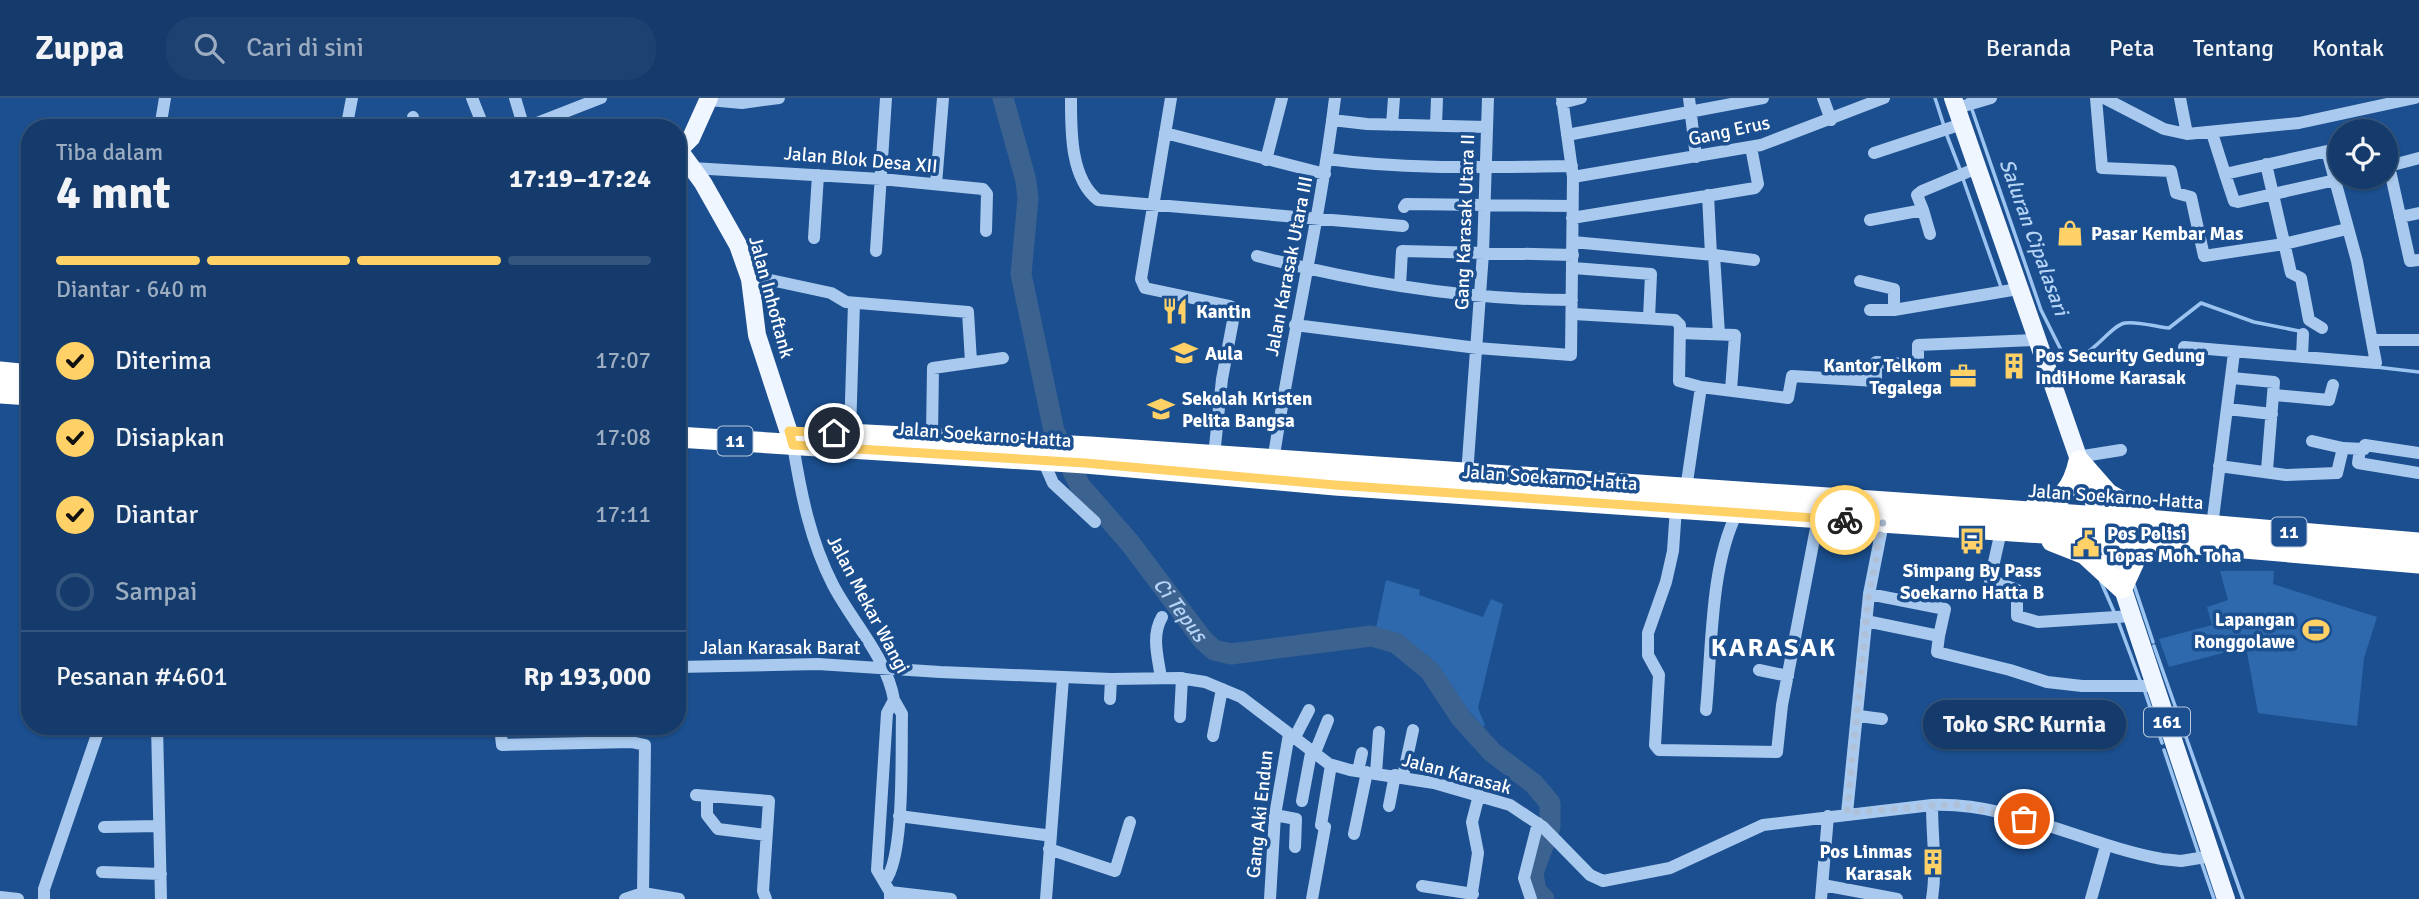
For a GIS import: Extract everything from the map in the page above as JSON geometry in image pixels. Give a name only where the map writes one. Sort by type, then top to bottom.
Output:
[{"type":"highway","points":[[0,372],[21,373]]},
{"type":"highway","points":[[0,393],[21,394]]},
{"type":"highway","name":"Jalan Soekarno-Hatta","points":[[686,424],[791,438],[850,433],[932,436],[1050,455]]},
{"type":"highway","name":"Jalan Soekarno-Hatta","points":[[686,437],[791,438],[1050,455],[1214,456],[1273,462],[1336,475],[1467,475],[1686,489],[2013,525],[2106,538],[2213,526],[2419,543]]},
{"type":"highway","name":"Jalan Soekarno-Hatta","points":[[1085,455],[1336,475],[1676,508],[1883,523],[2013,525],[2099,517],[2160,531],[2419,563]]},
{"type":"highway","points":[[2013,525],[2062,498],[2072,483],[2078,459]]},
{"type":"highway","points":[[2013,525],[2075,549],[2122,588],[2137,555],[2160,531],[2115,499],[2078,459]]},
{"type":"main road","name":"Jalan Inhoftank","points":[[686,143],[691,138],[709,99]]},
{"type":"main road","name":"161","points":[[1963,107],[1977,168],[2099,517],[2226,899]]},
{"type":"main road","name":"Jalan Inhoftank","points":[[686,161],[731,228],[750,279],[757,335],[791,438]]},
{"type":"street","points":[[162,119],[165,98]]},
{"type":"street","points":[[348,119],[352,98]]},
{"type":"street","points":[[472,98],[480,119]]},
{"type":"street","points":[[515,98],[521,119]]},
{"type":"street","points":[[547,119],[601,98]]},
{"type":"street","points":[[709,99],[742,103],[779,98]]},
{"type":"street","points":[[876,251],[886,98]]},
{"type":"street","points":[[1071,98],[1078,167],[1084,184],[1098,200],[1403,226]]},
{"type":"street","points":[[1171,98],[1141,284],[1145,288],[1230,306],[1235,310],[1222,379],[1214,456]]},
{"type":"street","points":[[1266,160],[1282,98]]},
{"type":"street","name":"Jalan Karasak Utara III","points":[[1273,462],[1295,325],[1318,218],[1335,98]]},
{"type":"street","points":[[1392,125],[1394,98]]},
{"type":"street","points":[[1436,125],[1437,98]]},
{"type":"street","name":"Gang Karasak Utara II","points":[[1467,475],[1483,253],[1488,98]]},
{"type":"street","points":[[1295,325],[1477,348],[1571,355],[1574,314],[1572,172],[1562,100],[1581,98]]},
{"type":"street","points":[[1689,98],[1696,157]]},
{"type":"street","points":[[1567,135],[1763,98]]},
{"type":"street","points":[[1824,98],[1831,120]]},
{"type":"street","name":"Gang Erus","points":[[1328,159],[1377,166],[1487,167],[1572,172],[1696,157],[1751,147],[1831,120],[1884,98]]},
{"type":"street","points":[[1874,153],[1963,107],[1991,98]]},
{"type":"street","points":[[2096,98],[2102,168],[2171,171],[2176,193],[2191,197],[2204,256],[2284,244],[2347,229]]},
{"type":"street","points":[[2104,98],[2164,129],[2187,134],[2300,122],[2415,98]]},
{"type":"street","points":[[2180,98],[2187,134]]},
{"type":"street","points":[[936,184],[943,103]]},
{"type":"street","points":[[1332,120],[1392,125],[1487,127]]},
{"type":"street","points":[[2212,132],[2235,202],[2328,181]]},
{"type":"street","points":[[1165,133],[1325,174]]},
{"type":"street","points":[[1404,207],[1484,206],[1572,212],[1757,187],[1751,147]]},
{"type":"street","points":[[2225,174],[2328,152]]},
{"type":"street","points":[[2398,164],[2419,158]]},
{"type":"street","points":[[2266,164],[2291,273],[2301,278],[2309,320],[2322,328]]},
{"type":"street","name":"Jalan Blok Desa XII","points":[[692,168],[881,179],[986,191],[986,231]]},
{"type":"street","points":[[1930,234],[1917,195],[1977,168]]},
{"type":"street","points":[[814,238],[818,175]]},
{"type":"street","points":[[2183,348],[2376,363],[2357,261],[2347,229],[2344,189]]},
{"type":"street","points":[[2393,189],[2410,261],[2419,260]]},
{"type":"street","points":[[1707,195],[1719,334]]},
{"type":"street","points":[[1870,220],[1923,210]]},
{"type":"street","points":[[2400,217],[2419,213]]},
{"type":"street","points":[[1400,286],[1402,251],[1483,253],[1573,248],[1712,255],[1754,260]]},
{"type":"street","points":[[1257,256],[1306,269],[1400,286],[1480,297],[1572,300]]},
{"type":"street","points":[[1573,268],[1651,274],[1649,318]]},
{"type":"street","points":[[750,279],[766,279],[831,293],[854,303],[924,306],[969,313],[971,362]]},
{"type":"street","points":[[1860,281],[1894,289],[1894,310]]},
{"type":"street","points":[[1870,310],[1894,310],[2018,289]]},
{"type":"street","points":[[850,433],[854,303]]},
{"type":"street","points":[[1574,314],[1675,320],[1680,325],[1676,378],[1701,387],[1788,398],[1792,376],[1876,381],[1876,362],[1918,365],[1918,345],[2036,340]]},
{"type":"street","points":[[1680,333],[1735,335],[1731,390]]},
{"type":"street","points":[[2303,334],[2304,357]]},
{"type":"street","points":[[2372,340],[2419,340]]},
{"type":"street","points":[[2213,526],[2234,354]]},
{"type":"street","points":[[932,436],[931,371],[935,367],[1003,358]]},
{"type":"street","points":[[2232,378],[2274,381],[2267,470]]},
{"type":"street","points":[[2274,394],[2329,401],[2333,385]]},
{"type":"street","points":[[1686,489],[1701,387]]},
{"type":"street","points":[[2228,409],[2272,414]]},
{"type":"street","name":"Jalan Mekar Wangi","points":[[791,438],[805,509],[817,550],[855,622],[884,667],[894,700],[902,714],[899,816],[893,872],[888,891]]},
{"type":"street","points":[[2312,441],[2343,448],[2364,449],[2365,445],[2419,453]]},
{"type":"street","points":[[2219,466],[2267,470],[2286,475],[2337,473],[2343,448]]},
{"type":"street","points":[[2360,449],[2358,463],[2419,473]]},
{"type":"street","points":[[2078,459],[2121,450]]},
{"type":"street","points":[[1050,455],[1053,483],[1095,522]]},
{"type":"street","points":[[1676,508],[1673,551],[1648,633],[1648,655],[1659,675],[1656,748],[1777,752],[1788,676],[1818,518]]},
{"type":"street","points":[[1706,710],[1720,575],[1725,544],[1737,513]]},
{"type":"street","points":[[1847,813],[1859,716],[1869,594],[1883,523]]},
{"type":"street","points":[[2013,525],[1990,580],[2017,590],[2017,616],[2038,622],[2132,616]]},
{"type":"street","points":[[1869,594],[1945,609],[1937,652],[2047,682],[2082,686],[2155,686]]},
{"type":"street","points":[[1156,678],[1156,630],[1162,617]]},
{"type":"street","points":[[1866,621],[1939,636]]},
{"type":"street","name":"Jalan Karasak Barat","points":[[686,667],[758,663],[884,667]]},
{"type":"street","name":"Jalan Karasak","points":[[884,667],[1063,678],[1182,678],[1205,682],[1261,710],[1312,754],[1331,765],[1399,776],[1510,805],[1561,842],[1590,874],[1610,881],[1670,868],[1763,825],[1847,813],[1953,804],[2051,826],[2106,846],[2171,860],[2211,856]]},
{"type":"street","points":[[1759,670],[1788,676]]},
{"type":"street","points":[[1046,899],[1063,678]]},
{"type":"street","points":[[1180,717],[1182,678]]},
{"type":"street","points":[[1110,699],[1111,679]]},
{"type":"street","points":[[1213,736],[1223,689]]},
{"type":"street","name":"Jalan Mekar Wangi","points":[[888,891],[877,870],[886,725],[888,709],[894,700]]},
{"type":"street","name":"Gang Aki Endun","points":[[1270,899],[1275,815],[1291,736],[1310,710]]},
{"type":"street","points":[[1859,716],[1882,719]]},
{"type":"street","points":[[1302,801],[1312,754],[1328,720]]},
{"type":"street","points":[[886,725],[902,727]]},
{"type":"street","points":[[1389,806],[1413,730]]},
{"type":"street","points":[[1354,834],[1367,772],[1379,732]]},
{"type":"street","points":[[31,899],[44,894],[97,735]]},
{"type":"street","points":[[157,735],[161,899]]},
{"type":"street","points":[[501,735],[502,745],[631,742],[645,746],[643,893]]},
{"type":"street","points":[[1362,753],[1367,772]]},
{"type":"street","points":[[1312,899],[1325,827],[1321,825],[1331,765]]},
{"type":"street","points":[[1422,886],[1472,896],[1478,853],[1472,822],[1479,795]]},
{"type":"street","points":[[766,835],[718,829],[707,815],[701,796],[766,799],[771,806],[766,835],[763,891],[766,899]]},
{"type":"street","points":[[1932,805],[1932,845],[1937,869],[1932,899]]},
{"type":"street","points":[[1275,815],[1296,819],[1295,847]]},
{"type":"street","points":[[899,816],[1045,835]]},
{"type":"street","points":[[1821,899],[1828,816]]},
{"type":"street","points":[[1049,849],[1115,871],[1130,822]]},
{"type":"street","points":[[1531,899],[1524,878],[1525,863],[1540,825]]},
{"type":"street","points":[[104,827],[159,826]]},
{"type":"street","points":[[2091,899],[2106,846]]},
{"type":"street","points":[[102,872],[160,874]]},
{"type":"street","points":[[1823,884],[1897,899]]},
{"type":"street","points":[[888,891],[951,899]]},
{"type":"street","points":[[625,899],[643,893],[679,899]]},
{"type":"street","points":[[0,897],[18,899]]},
{"type":"shaded area","points":[[2220,571],[2274,571],[2273,584],[2377,617],[2364,658],[2357,726],[2258,713],[2246,647],[2169,667],[2159,639],[2212,625],[2207,607],[2228,600]]},
{"type":"shaded area","points":[[1386,580],[1420,590],[1419,595],[1483,617],[1491,599],[1503,604],[1478,708],[1485,725],[1483,727],[1409,641],[1376,628]]},
{"type":"waterway","name":"Ci Tepus","points":[[1003,98],[1026,181],[1028,199],[1021,274],[1054,431],[1080,486],[1130,543],[1203,640],[1214,650],[1231,654],[1371,636],[1396,643],[1430,671],[1461,718],[1492,752],[1534,784],[1550,803],[1550,827],[1533,873],[1536,891],[1544,899]]},
{"type":"waterway","points":[[1935,98],[1944,126]]},
{"type":"waterway","name":"Saluran Cipalasari","points":[[1968,98],[2041,310],[2066,360],[2075,359],[2091,350],[2119,325],[2136,323],[2169,328],[2201,303],[2254,322],[2299,331]]},
{"type":"waterway","points":[[1946,133],[1961,172]]},
{"type":"waterway","points":[[1963,179],[2001,287]]},
{"type":"waterway","name":"Saluran Cipalasari","points":[[2376,367],[2419,372]]},
{"type":"waterway","points":[[2101,582],[2115,614]]},
{"type":"waterway","points":[[2134,585],[2153,642]]},
{"type":"waterway","points":[[2118,621],[2141,683]]},
{"type":"waterway","points":[[2154,646],[2243,899]]},
{"type":"waterway","points":[[2144,689],[2162,743]]},
{"type":"waterway","points":[[2164,750],[2199,855]]},
{"type":"waterway","points":[[2201,861],[2214,899]]},
{"type":"way so far","points":[[1845,520],[1883,523],[1869,594],[1859,716],[1847,813],[1953,804],[2024,819]]},
{"type":"place","name":"Pasar Kembar Mas","points":[[2070,233]]},
{"type":"place","name":"Kantin","points":[[1175,311]]},
{"type":"place","name":"Aula","points":[[1184,353]]},
{"type":"place","name":"Pos Security Gedung IndiHome Karasak","points":[[2014,366]]},
{"type":"place","name":"Kantor Telkom Tegalega","points":[[1963,376]]},
{"type":"place","name":"Sekolah Kristen Pelita Bangsa","points":[[1161,409]]},
{"type":"place","name":"Simpang By Pass Soekarno Hatta B","points":[[1972,541]]},
{"type":"place","name":"Pos Polisi Topas Moh. Toha","points":[[2086,544]]},
{"type":"place","name":"Lapangan Ronggolawe","points":[[2316,630]]},
{"type":"place","name":"Toko SRC Kurnia","points":[[2024,819]]},
{"type":"place","name":"Pos Linmas Karasak","points":[[1933,862]]},
{"type":"district","name":"KARASAK","points":[[1774,647]]},
{"type":"route","points":[[834,433],[789,431],[793,445],[1085,463],[1335,485],[1845,520]]}]
